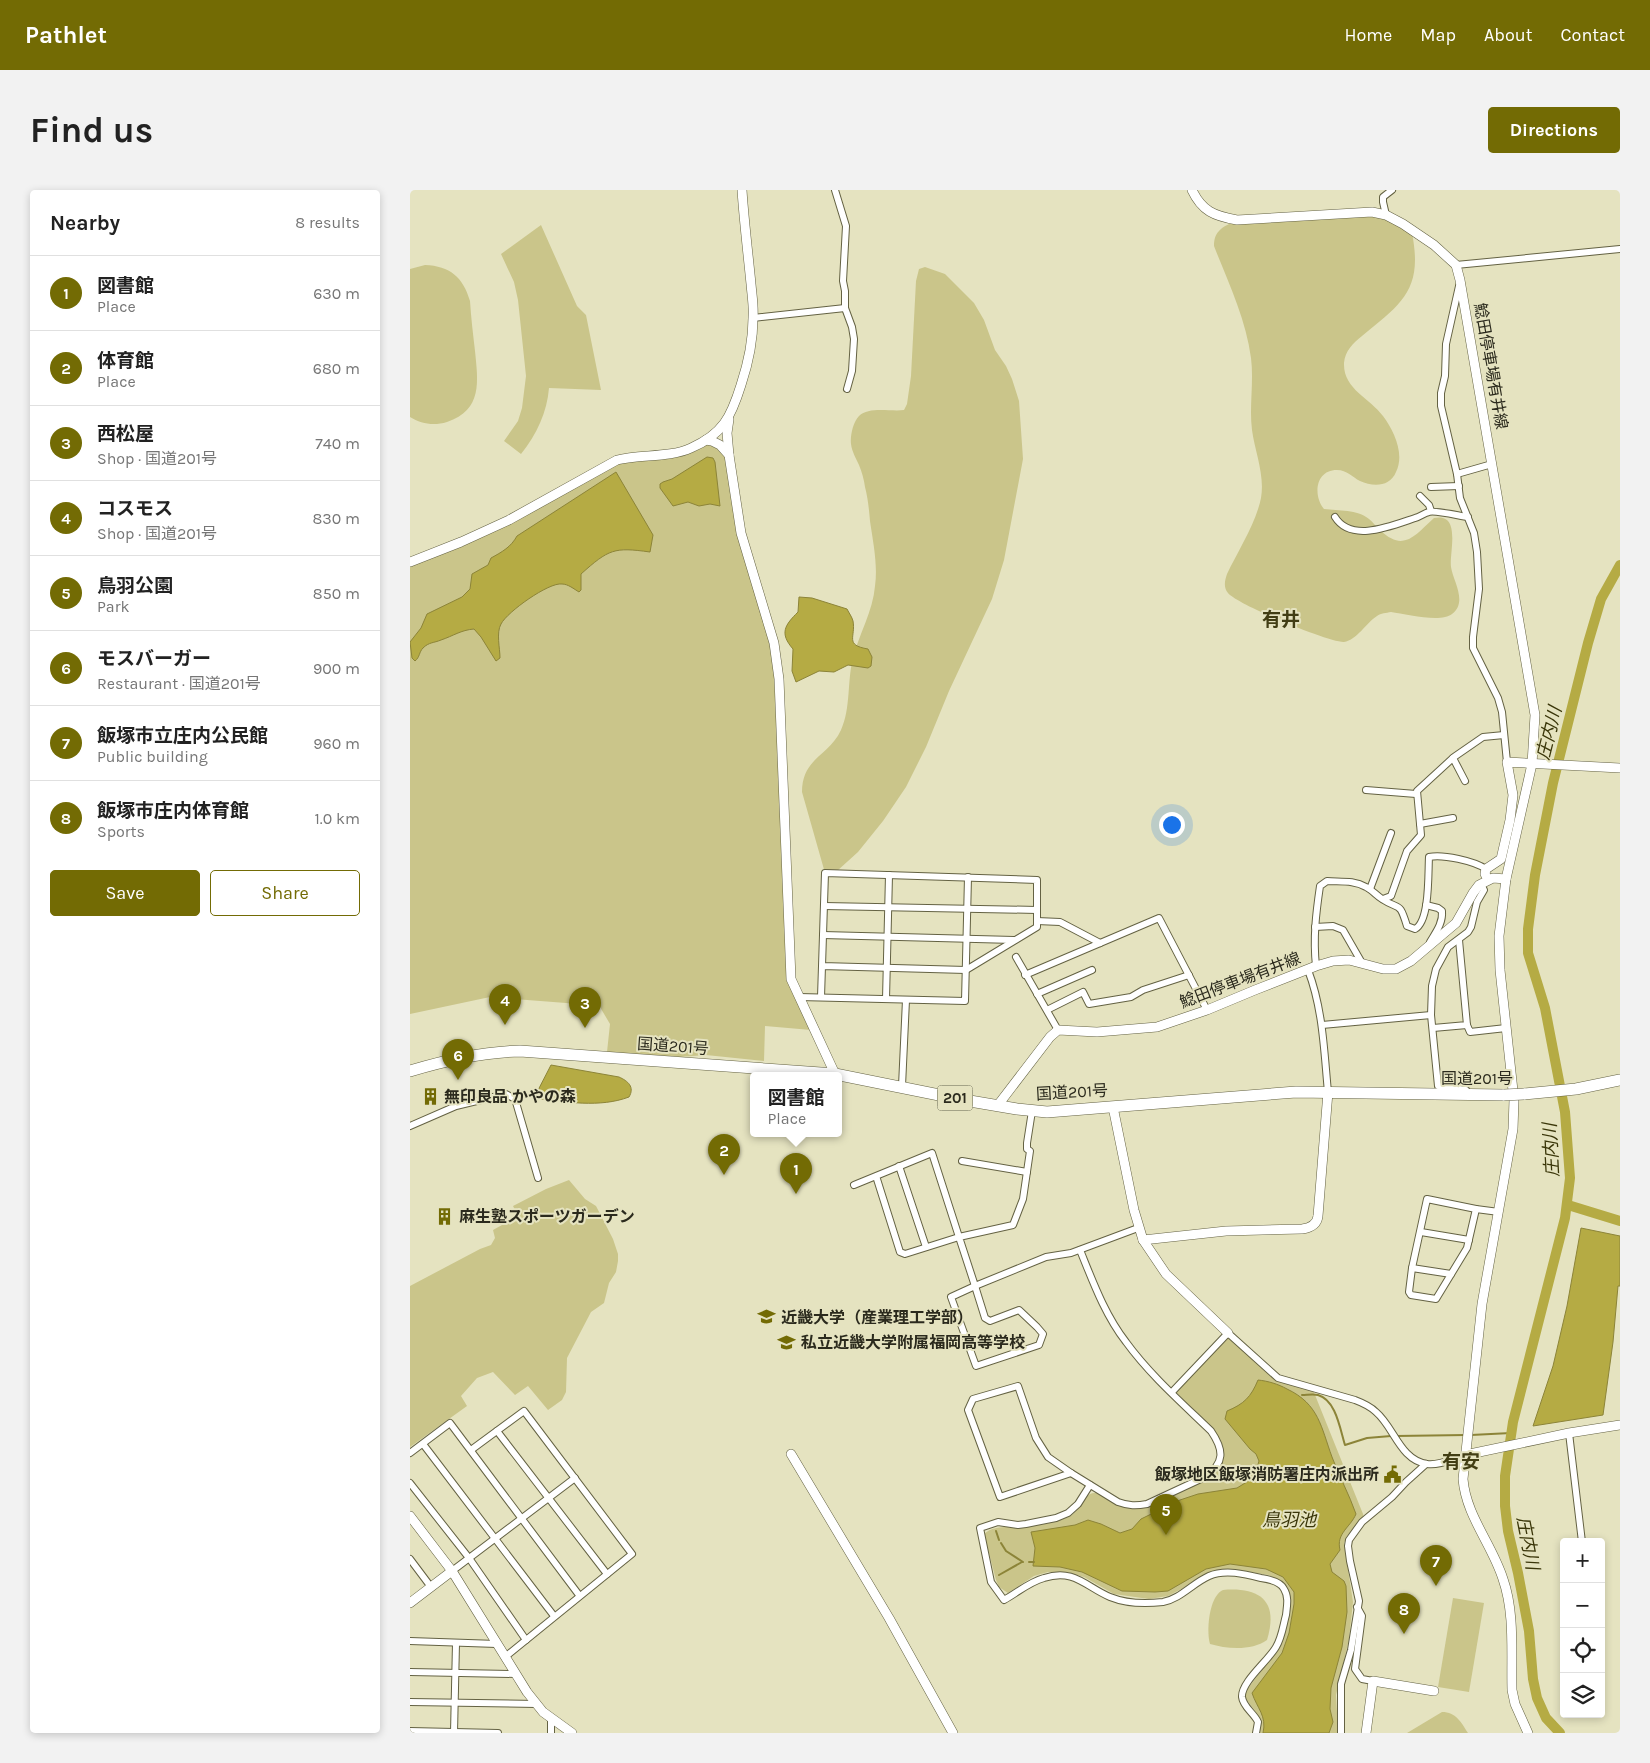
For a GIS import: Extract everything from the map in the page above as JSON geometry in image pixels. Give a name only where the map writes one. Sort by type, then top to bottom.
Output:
[{"type":"highway","name":"国道201号","points":[[410,1071],[468,1056],[520,1051],[808,1072]]},
{"type":"highway","name":"国道201号","points":[[842,1075],[1032,1111],[1063,1111],[1258,1094],[1328,1092],[1524,1094],[1576,1089],[1620,1080]]},
{"type":"street","points":[[742,190],[753,318],[751,346],[746,370],[729,419],[727,433],[729,455],[742,533],[774,643],[778,679],[791,979],[834,1072]]},
{"type":"street","points":[[835,190],[846,226],[842,272],[845,308],[854,339],[847,389]]},
{"type":"street","points":[[1192,190],[1197,201],[1207,210],[1220,217],[1237,220],[1372,212],[1386,215],[1434,245],[1456,266],[1620,249]]},
{"type":"street","points":[[1386,215],[1382,202],[1383,197],[1392,190]]},
{"type":"street","name":"鯰田停車場有井線","points":[[1456,266],[1460,280],[1535,715],[1532,764],[1506,879],[1502,905],[1499,953],[1514,1100],[1513,1129],[1482,1304],[1463,1479],[1464,1496],[1502,1576],[1509,1596],[1512,1690],[1515,1704],[1528,1733]]},
{"type":"street","points":[[1460,280],[1445,353],[1445,376],[1441,394],[1441,406],[1457,474],[1460,498],[1474,533],[1479,576],[1473,637],[1474,648],[1498,698],[1502,712],[1507,762],[1513,795],[1506,844],[1501,859],[1486,869],[1484,890],[1477,902],[1471,927],[1459,940],[1448,947],[1436,969],[1432,986],[1431,1015],[1438,1086],[1470,1090],[1474,1094]]},
{"type":"street","points":[[753,318],[845,308]]},
{"type":"street","points":[[410,562],[461,542],[509,520],[617,460],[633,456],[680,451],[706,440],[729,419]]},
{"type":"street","points":[[706,440],[720,445],[729,455]]},
{"type":"street","points":[[1457,474],[1492,464]]},
{"type":"street","points":[[1431,487],[1459,486]]},
{"type":"street","points":[[1420,496],[1429,505],[1431,511]]},
{"type":"street","points":[[1335,517],[1340,524],[1350,529],[1364,531],[1399,523],[1431,511],[1468,517]]},
{"type":"street","points":[[1381,899],[1391,896],[1407,851],[1421,835],[1416,791],[1453,758],[1483,737],[1504,735]]},
{"type":"street","points":[[1453,758],[1465,781]]},
{"type":"street","points":[[1507,762],[1571,767],[1620,768]]},
{"type":"street","points":[[1366,790],[1416,794]]},
{"type":"street","points":[[1420,824],[1453,818]]},
{"type":"street","points":[[1370,890],[1391,833]]},
{"type":"street","points":[[1142,1240],[1226,1231],[1302,1229],[1312,1226],[1318,1220],[1328,1092],[1322,1025],[1312,968],[1320,886],[1323,882],[1355,882],[1370,890],[1381,899],[1400,907],[1407,926],[1414,929],[1420,924],[1426,905],[1429,857],[1438,855],[1448,856],[1480,865],[1486,869]]},
{"type":"street","points":[[821,997],[824,873],[1037,880],[1037,927],[966,970],[822,966]]},
{"type":"street","points":[[886,999],[889,876]]},
{"type":"street","points":[[798,997],[965,1001],[968,877]]},
{"type":"street","points":[[1485,881],[1499,878],[1506,879]]},
{"type":"street","name":"鯰田停車場有井線","points":[[1058,1030],[1091,1032],[1158,1027],[1312,968],[1341,960],[1396,969],[1411,961],[1456,923],[1473,893],[1485,881]]},
{"type":"street","points":[[1426,905],[1442,911],[1440,925],[1427,948]]},
{"type":"street","points":[[824,906],[1037,910]]},
{"type":"street","points":[[1025,975],[1159,918],[1206,1010]]},
{"type":"street","points":[[1037,921],[1060,922],[1100,943]]},
{"type":"street","points":[[1315,927],[1333,926],[1343,930],[1362,963]]},
{"type":"street","points":[[823,935],[1016,940]]},
{"type":"street","points":[[1459,940],[1470,1032],[1506,1028]]},
{"type":"street","points":[[998,1106],[1050,1037],[1058,1030],[1016,957]]},
{"type":"street","points":[[1037,994],[1092,970]]},
{"type":"street","points":[[1047,1010],[1083,992],[1089,1004],[1131,997],[1143,990],[1188,975]]},
{"type":"street","points":[[902,1086],[906,1000]]},
{"type":"street","points":[[1322,1025],[1431,1015]]},
{"type":"street","points":[[1433,1028],[1468,1025]]},
{"type":"street","points":[[410,1126],[456,1106],[506,1094],[515,1099],[538,1178]]},
{"type":"street","points":[[1113,1107],[1142,1240],[1166,1274],[1278,1378],[1367,1405],[1383,1419],[1404,1450],[1426,1464],[1440,1463],[1465,1455],[1569,1433],[1620,1425]]},
{"type":"street","points":[[876,1176],[900,1252],[905,1254],[959,1237],[1013,1225],[1023,1199],[1030,1151],[1027,1148],[1027,1143],[1032,1111]]},
{"type":"street","points":[[854,1184],[932,1153],[975,1286],[986,1318],[990,1321],[1019,1310],[1043,1334],[1039,1345],[976,1366],[951,1297],[975,1286],[1046,1257],[1071,1253],[1138,1228]]},
{"type":"street","points":[[962,1161],[1027,1172]]},
{"type":"street","points":[[899,1166],[926,1247]]},
{"type":"street","points":[[1476,1209],[1467,1248],[1436,1299],[1411,1295],[1409,1292],[1412,1268],[1427,1199],[1499,1212]]},
{"type":"street","points":[[1421,1232],[1469,1240]]},
{"type":"street","points":[[1071,1474],[1000,1497],[968,1410],[973,1400],[1018,1386],[1036,1438],[1048,1457],[1071,1474],[1127,1506],[1138,1506],[1155,1500],[1205,1477],[1214,1471],[1218,1465],[1221,1451],[1217,1440],[1211,1432],[1126,1343],[1104,1308],[1080,1250]]},
{"type":"street","points":[[1412,1268],[1451,1274]]},
{"type":"street","points":[[1172,1392],[1228,1333]]},
{"type":"street","points":[[471,1450],[524,1411],[632,1554],[506,1657]]},
{"type":"street","points":[[410,1453],[450,1423],[580,1595]]},
{"type":"street","points":[[497,1431],[607,1574]]},
{"type":"street","points":[[1569,1433],[1582,1538]]},
{"type":"street","points":[[423,1444],[554,1616]]},
{"type":"street","points":[[791,1454],[889,1618],[953,1733]]},
{"type":"street","points":[[1340,1733],[1341,1684],[1351,1650],[1358,1595],[1350,1560],[1349,1540],[1366,1518],[1392,1498],[1426,1464]]},
{"type":"street","points":[[410,1603],[575,1478]]},
{"type":"street","points":[[410,1483],[469,1558],[526,1640]]},
{"type":"street","points":[[1090,1485],[1078,1504],[1068,1513],[1056,1518],[1018,1525],[998,1522],[980,1528],[991,1582],[1004,1600],[1035,1581],[1045,1577],[1060,1575],[1074,1577],[1108,1596],[1122,1601],[1142,1602],[1162,1602],[1172,1599],[1208,1576],[1223,1573],[1266,1579],[1282,1586],[1288,1598],[1281,1637],[1275,1648],[1246,1684],[1242,1694],[1244,1703],[1258,1722],[1256,1733]]},
{"type":"street","points":[[410,1516],[452,1571],[527,1692],[551,1719],[572,1733]]},
{"type":"street","points":[[410,1560],[432,1587]]},
{"type":"street","points":[[1357,1607],[1362,1616],[1355,1669],[1362,1679],[1434,1691]]},
{"type":"street","points":[[410,1641],[497,1644]]},
{"type":"street","points":[[454,1732],[456,1643]]},
{"type":"street","points":[[410,1672],[516,1674]]},
{"type":"street","points":[[1366,1733],[1372,1681]]},
{"type":"street","points":[[410,1702],[537,1704]]},
{"type":"street","points":[[551,1719],[551,1733]]},
{"type":"street","points":[[410,1731],[498,1733]]},
{"type":"shaded area","points":[[1334,213],[1391,218],[1412,233],[1415,268],[1412,281],[1399,304],[1353,344],[1346,355],[1344,363],[1345,372],[1352,386],[1378,410],[1391,429],[1399,450],[1396,472],[1390,481],[1376,485],[1360,481],[1344,471],[1330,471],[1324,474],[1318,485],[1317,491],[1320,504],[1324,509],[1359,513],[1369,519],[1388,537],[1403,541],[1415,535],[1434,518],[1443,518],[1448,521],[1452,535],[1451,567],[1459,598],[1457,609],[1447,617],[1432,618],[1391,612],[1382,614],[1373,619],[1349,641],[1344,642],[1335,641],[1303,630],[1265,614],[1235,598],[1225,588],[1227,574],[1259,508],[1262,481],[1252,430],[1252,367],[1249,343],[1236,301],[1214,246],[1215,238],[1219,231],[1241,220],[1273,215]]},
{"type":"shaded area","points":[[541,225],[577,306],[586,315],[601,390],[549,388],[546,406],[540,422],[532,439],[521,454],[504,441],[518,421],[522,408],[526,376],[518,300],[514,282],[501,254]]},
{"type":"shaded area","points":[[425,265],[442,268],[454,274],[464,285],[470,301],[477,373],[476,393],[467,410],[459,417],[437,424],[423,423],[410,417],[410,269]]},
{"type":"shaded area","points":[[925,267],[945,274],[974,303],[984,320],[995,350],[1012,379],[1019,401],[1023,459],[1004,560],[992,599],[949,691],[926,747],[906,787],[883,821],[858,852],[837,871],[825,873],[802,792],[803,781],[811,764],[836,739],[844,722],[853,658],[872,604],[876,578],[868,500],[862,473],[853,452],[852,433],[857,419],[863,413],[874,410],[904,410],[907,404],[911,376],[916,281],[919,269]]},
{"type":"shaded area","points":[[705,443],[719,447],[726,456],[770,642],[774,675],[789,981],[811,1030],[765,1026],[764,1061],[706,1055],[679,1057],[607,1052],[610,1024],[600,1007],[490,997],[410,1014],[410,566],[465,544],[615,464]]},
{"type":"shaded area","points":[[569,1180],[585,1199],[596,1206],[613,1239],[618,1254],[618,1261],[616,1272],[609,1283],[604,1303],[591,1312],[567,1358],[566,1392],[562,1400],[548,1410],[528,1386],[515,1395],[493,1372],[477,1378],[461,1396],[467,1406],[410,1447],[410,1286],[491,1245],[495,1238],[493,1230],[502,1225],[520,1220],[513,1206],[546,1189]]},
{"type":"shaded area","name":"鳥羽池","points":[[1227,1337],[1230,1337],[1267,1372],[1313,1390],[1363,1514],[1364,1518],[1347,1536],[1344,1543],[1353,1602],[1349,1639],[1336,1695],[1337,1733],[1259,1733],[1261,1725],[1258,1715],[1246,1699],[1246,1691],[1270,1659],[1290,1604],[1290,1594],[1285,1584],[1269,1575],[1233,1569],[1216,1571],[1168,1596],[1149,1599],[1114,1594],[1084,1577],[1067,1572],[1048,1572],[1034,1576],[1008,1593],[999,1587],[996,1580],[984,1534],[988,1531],[1004,1527],[1025,1527],[1060,1520],[1073,1514],[1087,1496],[1094,1493],[1111,1496],[1142,1507],[1205,1478],[1223,1456],[1223,1447],[1220,1439],[1176,1392],[1178,1387]]},
{"type":"shaded area","points":[[1223,1590],[1247,1591],[1263,1599],[1268,1606],[1270,1615],[1267,1640],[1254,1646],[1239,1648],[1210,1644],[1208,1631],[1210,1614],[1214,1599]]},
{"type":"shaded area","points":[[1453,1598],[1484,1603],[1469,1692],[1438,1687]]},
{"type":"shaded area","points":[[1442,1712],[1455,1716],[1468,1733],[1407,1733]]},
{"type":"water","points":[[707,457],[713,458],[715,462],[720,506],[710,504],[699,506],[688,502],[673,506],[660,488],[660,484],[672,479]]},
{"type":"water","points":[[616,472],[653,535],[650,552],[620,550],[612,552],[599,559],[581,574],[581,590],[579,592],[562,584],[548,588],[529,599],[511,612],[501,624],[498,636],[500,658],[496,661],[474,629],[429,644],[425,646],[415,661],[412,658],[410,642],[421,628],[427,614],[462,597],[470,589],[472,574],[488,565],[491,558],[509,546],[517,536]]},
{"type":"water","points":[[799,597],[812,598],[847,609],[853,621],[853,643],[868,649],[872,657],[871,666],[868,668],[848,665],[834,672],[819,671],[796,682],[792,671],[793,649],[786,638],[785,629],[798,612]]},
{"type":"water","points":[[551,1065],[619,1077],[630,1085],[631,1093],[629,1097],[618,1100],[594,1103],[534,1098]]},
{"type":"water","points":[[1581,1228],[1620,1236],[1620,1286],[1618,1286],[1613,1342],[1603,1415],[1533,1426],[1553,1366],[1567,1306]]},
{"type":"water","name":"鳥羽池","points":[[1258,1380],[1273,1383],[1287,1389],[1298,1395],[1312,1409],[1321,1426],[1356,1514],[1342,1535],[1339,1544],[1340,1550],[1330,1564],[1332,1572],[1344,1581],[1346,1586],[1347,1612],[1342,1647],[1331,1688],[1330,1709],[1333,1722],[1329,1733],[1263,1733],[1263,1717],[1252,1693],[1282,1653],[1289,1633],[1294,1592],[1283,1577],[1266,1569],[1230,1564],[1206,1569],[1168,1591],[1122,1591],[1082,1572],[1060,1567],[1033,1566],[1035,1548],[1031,1532],[1075,1525],[1088,1520],[1120,1533],[1132,1529],[1141,1519],[1180,1500],[1198,1494],[1237,1488],[1250,1480],[1256,1471],[1259,1461],[1256,1454],[1225,1419],[1227,1411],[1238,1406],[1246,1399],[1253,1391]]},
{"type":"waterway","name":"庄内川","points":[[1560,1733],[1546,1718],[1537,1698],[1533,1679],[1529,1631],[1508,1531],[1505,1506],[1505,1476],[1513,1422],[1565,1218],[1570,1178],[1565,1112],[1545,1008],[1528,953],[1528,929],[1535,875],[1553,783],[1588,643],[1601,599],[1620,565]]},
{"type":"waterway","points":[[1568,1205],[1620,1221]]},
{"type":"waterway","points":[[1302,1395],[1318,1395],[1329,1403],[1336,1416],[1345,1445],[1367,1438],[1391,1436]]},
{"type":"waterway","points":[[1471,1435],[1511,1433]]},
{"type":"waterway","points":[[1396,1436],[1466,1435]]},
{"type":"waterway","points":[[996,1531],[999,1540]]},
{"type":"waterway","points":[[1001,1543],[1006,1551],[1023,1562]]},
{"type":"waterway","points":[[999,1575],[1022,1562]]},
{"type":"waterway","points":[[1029,1562],[1034,1562]]},
{"type":"waterway","name":"庄内川","points":[[1556,1728],[1556,1733]]},
{"type":"place","name":"コスモス","points":[[505,1025]]},
{"type":"place","name":"西松屋","points":[[585,1028]]},
{"type":"place","name":"モスバーガー","points":[[458,1080]]},
{"type":"place","name":"無印良品 かやの森","points":[[430,1096]]},
{"type":"place","name":"体育館","points":[[724,1175]]},
{"type":"place","name":"図書館","points":[[796,1194]]},
{"type":"place","name":"麻生塾スポーツガーデン","points":[[445,1216]]},
{"type":"place","name":"近畿大学（産業理工学部）","points":[[767,1317]]},
{"type":"place","name":"私立近畿大学附属福岡高等学校","points":[[787,1342]]},
{"type":"place","name":"飯塚地区飯塚消防署庄内派出所","points":[[1393,1474]]},
{"type":"place","name":"鳥羽公園","points":[[1166,1535]]},
{"type":"place","name":"飯塚市立庄内公民館","points":[[1436,1586]]},
{"type":"place","name":"飯塚市庄内体育館","points":[[1404,1634]]},
{"type":"district","name":"有井","points":[[1281,620]]},
{"type":"district","name":"有安","points":[[1461,1462]]}]
